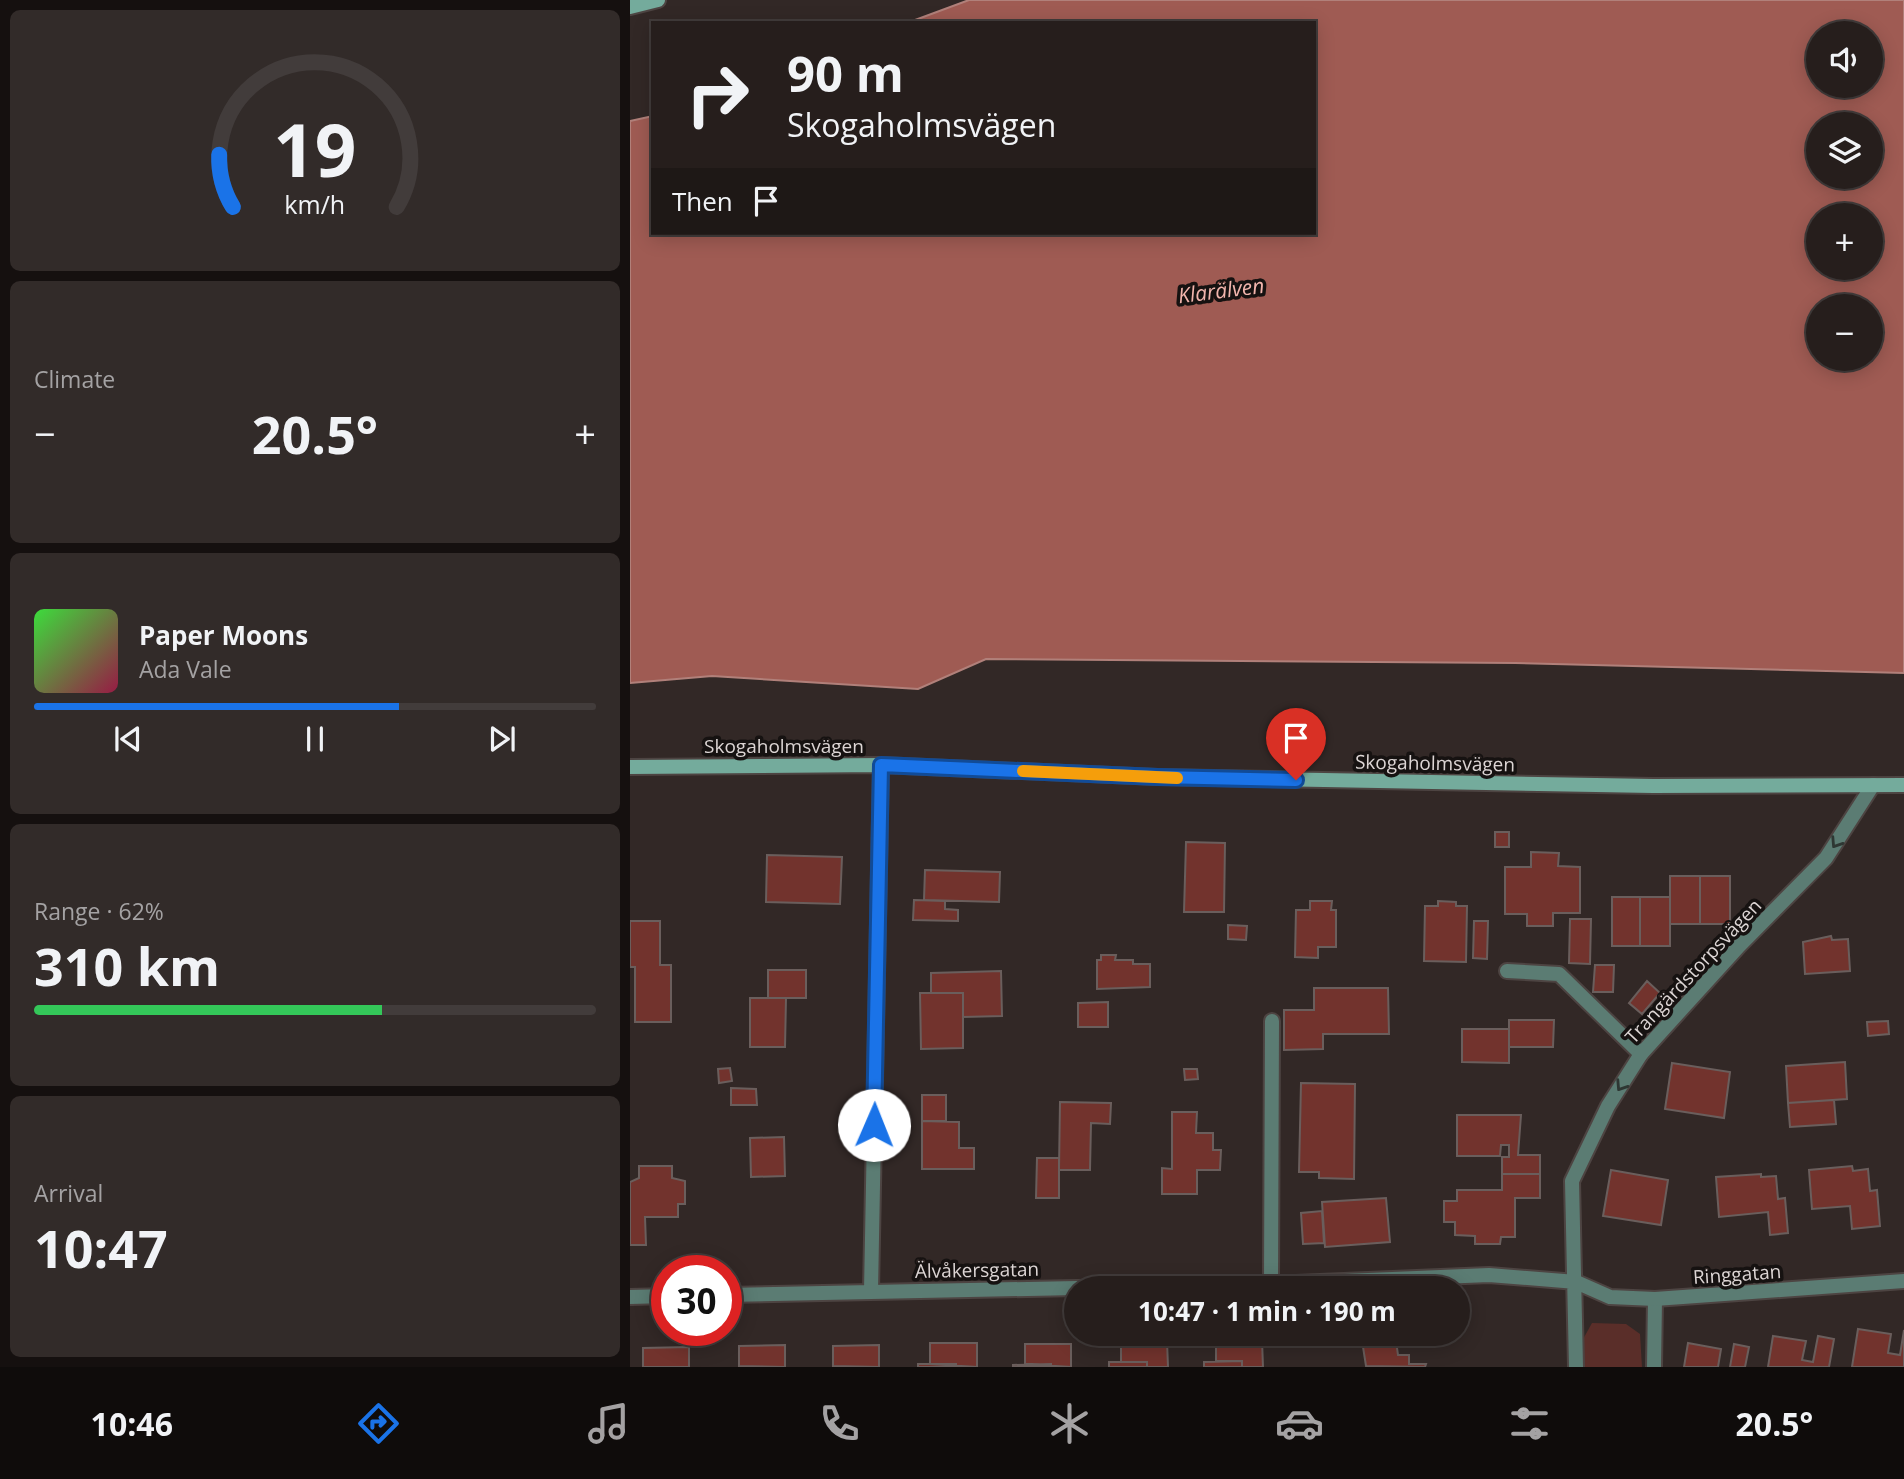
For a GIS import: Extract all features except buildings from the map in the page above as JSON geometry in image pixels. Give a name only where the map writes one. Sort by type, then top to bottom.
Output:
[{"type":"street","points":[[630,7],[658,0]]},
{"type":"street","points":[[871,1291],[881,765]]},
{"type":"street","name":"Skogaholmsvägen","points":[[630,767],[881,765],[1158,777],[1653,786],[1904,785]]},
{"type":"street","name":"Trangärdstorpsvägen","points":[[1576,1367],[1572,1181],[1608,1106],[1642,1054],[1739,946],[1826,858],[1872,785]]},
{"type":"street","points":[[1507,971],[1559,974],[1642,1054]]},
{"type":"street","points":[[1271,1276],[1272,1021]]},
{"type":"street","name":"Älvåkersgatan","points":[[1465,1276],[1489,1275],[1576,1282]]},
{"type":"street","name":"Ringgatan","points":[[1576,1282],[1609,1297],[1655,1299],[1904,1281]]},
{"type":"street","name":"Älvåkersgatan","points":[[742,1295],[1064,1288]]},
{"type":"street","points":[[630,1297],[651,1296]]},
{"type":"street","points":[[1654,1367],[1655,1299]]},
{"type":"shaded area","points":[[1592,1323],[1626,1324],[1640,1334],[1642,1367],[1583,1367],[1582,1341]]},
{"type":"water","name":"Klarälven","points":[[969,0],[1904,0],[1904,673],[1515,663],[986,659],[918,689],[712,676],[630,683],[630,121],[651,116],[651,235],[1316,235],[1316,21],[912,21]]},
{"type":"slow traffic","points":[[1023,771],[1177,778]]},
{"type":"route","points":[[874,1125],[881,765],[1296,780]]}]
